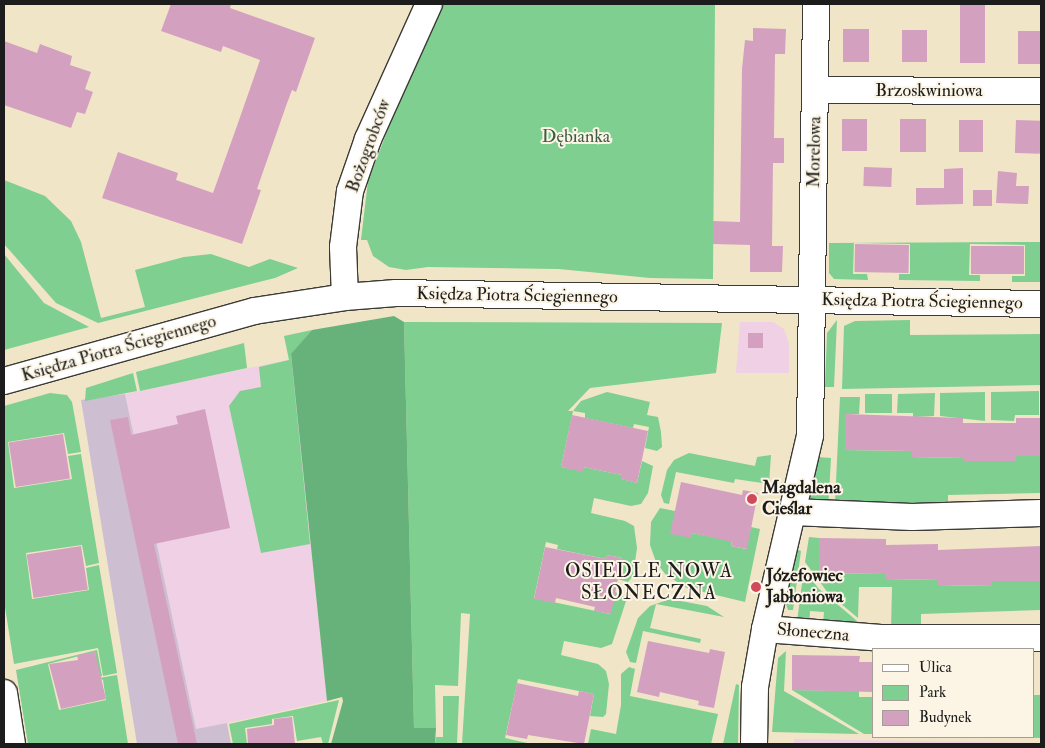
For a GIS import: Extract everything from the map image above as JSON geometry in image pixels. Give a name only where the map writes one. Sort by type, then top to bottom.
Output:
[{"type":"street","name":"Bożogrobców","points":[[344,297],[343,247],[350,191],[368,139],[429,4]]},
{"type":"street","name":"Morelowa","points":[[813,300],[816,4]]},
{"type":"street","name":"Brzoskwiniowa","points":[[816,90],[1041,91]]},
{"type":"street","name":"Księdza Piotra Ściegiennego","points":[[4,381],[254,311],[344,297],[396,293],[1041,304]]},
{"type":"street","name":"Słoneczna","points":[[754,744],[755,687],[765,629],[810,435],[813,300]]},
{"type":"street","points":[[792,512],[831,516],[912,517],[1041,513]]},
{"type":"street","name":"Słoneczna","points":[[765,629],[881,638],[1041,638]]},
{"type":"street","points":[[4,693],[12,744]]},
{"type":"shaded area","points":[[740,322],[773,322],[784,329],[789,344],[789,373],[736,373]]},
{"type":"shaded area","points":[[292,359],[327,701],[196,730],[125,394]]},
{"type":"shaded area","points":[[125,394],[196,729],[227,723],[231,744],[137,744],[81,400]]},
{"type":"shaded area","points":[[794,739],[1041,743],[1041,744],[794,744]]},
{"type":"green space","name":"Dębianka","points":[[442,4],[715,4],[713,279],[650,278],[559,269],[428,267],[406,270],[389,267],[373,256],[367,240],[361,240],[368,181],[404,87]]},
{"type":"green space","points":[[4,180],[45,196],[71,221],[81,242],[101,318],[145,307],[135,270],[184,257],[211,254],[249,267],[270,259],[298,268],[275,278],[98,323],[56,303],[4,244]]},
{"type":"green space","points":[[1041,242],[1041,282],[1012,282],[1012,276],[1025,276],[1025,245],[970,244],[969,275],[980,275],[980,281],[899,280],[899,274],[910,274],[910,244],[854,243],[853,274],[867,274],[868,280],[834,279],[829,273],[829,243]]},
{"type":"green space","points":[[4,254],[44,303],[89,327],[4,350]]},
{"type":"green space","points":[[394,316],[404,322],[414,728],[436,728],[435,744],[331,744],[343,701],[342,697],[327,701],[291,354],[312,330]]},
{"type":"green space","points":[[837,320],[834,387],[825,387],[827,333]]},
{"type":"green space","points":[[910,320],[910,335],[1041,334],[1041,385],[842,389],[844,326],[855,321]]},
{"type":"green space","points":[[404,322],[722,323],[716,373],[590,388],[568,411],[573,411],[561,467],[582,471],[583,467],[622,475],[622,479],[637,483],[642,461],[653,466],[648,493],[641,504],[631,506],[594,498],[591,513],[625,521],[634,526],[637,548],[633,576],[628,582],[618,579],[622,558],[607,555],[606,559],[557,549],[558,545],[546,542],[534,598],[610,614],[615,592],[627,598],[612,644],[601,648],[564,641],[561,655],[598,664],[606,671],[609,684],[606,714],[603,717],[590,716],[594,694],[518,679],[505,738],[532,744],[462,744],[470,614],[461,613],[458,686],[435,685],[436,728],[414,728]]},
{"type":"green space","points":[[312,330],[291,355],[310,544],[261,553],[229,406],[240,391],[261,387],[259,367],[289,360],[284,336]]},
{"type":"green space","points":[[244,343],[247,368],[140,391],[136,372]]},
{"type":"green space","points":[[133,373],[137,391],[85,401],[86,388]]},
{"type":"green space","points":[[1039,391],[1039,415],[1015,415],[1014,421],[991,420],[991,392]]},
{"type":"green space","points":[[607,392],[650,402],[647,415],[658,417],[662,447],[657,451],[645,448],[649,427],[634,424],[633,428],[585,418],[585,413],[573,411],[581,401]]},
{"type":"green space","points":[[985,392],[985,421],[940,416],[940,393]]},
{"type":"green space","points":[[50,393],[67,395],[72,402],[81,452],[68,454],[64,433],[8,442],[14,488],[72,479],[68,456],[81,454],[99,563],[86,566],[82,545],[26,553],[32,599],[89,590],[86,568],[99,565],[117,673],[103,676],[98,648],[14,664],[4,601],[4,406]]},
{"type":"green space","points":[[935,393],[934,416],[913,417],[913,413],[897,413],[898,394]]},
{"type":"green space","points":[[865,394],[892,394],[892,413],[865,413]]},
{"type":"green space","points":[[840,397],[860,397],[859,414],[845,414],[845,450],[912,451],[912,457],[963,458],[963,461],[1016,461],[1016,456],[1041,456],[1041,493],[948,495],[948,508],[835,503]]},
{"type":"green space","points":[[689,453],[755,466],[757,457],[771,455],[769,484],[735,479],[734,483],[676,472],[669,504],[664,503],[661,495],[667,470],[674,460]]},
{"type":"green space","points":[[817,457],[831,458],[828,510],[811,501],[808,493]]},
{"type":"green space","points":[[660,508],[680,512],[692,538],[692,533],[732,541],[731,546],[746,549],[751,527],[760,529],[745,602],[687,588],[666,575],[656,562],[650,545],[651,522]]},
{"type":"green space","points":[[809,537],[819,538],[819,574],[885,573],[886,579],[938,580],[938,585],[991,586],[992,581],[1041,581],[1041,610],[921,614],[921,636],[891,628],[892,587],[859,587],[858,618],[828,593],[805,562]]},
{"type":"green space","points":[[794,548],[801,551],[793,610],[788,610],[785,601]]},
{"type":"green space","points":[[804,568],[818,588],[863,626],[823,624],[824,612],[810,611],[809,630],[797,622]]},
{"type":"green space","points":[[670,599],[707,606],[724,617],[656,604],[650,628],[701,639],[700,643],[643,631],[636,663],[630,662],[626,652],[638,618],[650,606]]},
{"type":"green space","points":[[97,650],[102,676],[99,677],[95,652],[48,664],[59,710],[106,700],[103,680],[99,678],[117,675],[128,744],[28,744],[16,670]]},
{"type":"green space","points":[[786,651],[784,691],[859,734],[772,732],[778,658]]},
{"type":"green space","points":[[629,667],[635,669],[630,696],[718,714],[711,744],[588,744],[591,729],[616,734],[621,705],[621,674]]},
{"type":"green space","points":[[736,684],[739,685],[738,744],[723,744]]},
{"type":"green space","points":[[792,690],[859,691],[859,697],[872,697],[872,734],[864,734]]},
{"type":"green space","points":[[1035,695],[1041,695],[1041,738],[1035,738]]},
{"type":"green space","points":[[443,696],[459,696],[457,744],[435,744],[436,737],[443,737]]},
{"type":"green space","points":[[339,700],[328,744],[323,744],[321,737],[297,741],[293,716],[272,719],[272,724],[245,728],[247,744],[233,744],[229,724]]},
{"type":"building","points":[[171,4],[231,4],[230,8],[315,38],[296,92],[292,90],[286,106],[257,189],[261,190],[242,244],[102,198],[118,152],[178,173],[176,180],[213,193],[238,123],[260,60],[223,46],[221,52],[161,31]]},
{"type":"building","points":[[960,4],[985,4],[985,63],[960,63]]},
{"type":"building","points":[[753,28],[786,29],[785,54],[775,54],[774,138],[784,138],[784,163],[773,163],[772,246],[783,246],[782,272],[750,272],[750,245],[713,244],[713,221],[740,222],[742,69],[745,40],[753,41]]},
{"type":"building","points":[[843,29],[869,29],[869,62],[843,62]]},
{"type":"building","points":[[902,30],[927,30],[927,62],[902,62]]},
{"type":"building","points":[[1018,31],[1041,31],[1041,64],[1018,64]]},
{"type":"building","points":[[4,41],[37,53],[40,44],[72,56],[70,65],[91,72],[85,89],[93,92],[85,114],[77,112],[71,128],[4,105]]},
{"type":"building","points":[[842,119],[867,119],[867,151],[842,151]]},
{"type":"building","points":[[900,119],[926,119],[926,152],[900,152]]},
{"type":"building","points":[[959,120],[983,120],[983,152],[959,152]]},
{"type":"building","points":[[1016,120],[1041,121],[1040,154],[1015,153]]},
{"type":"building","points":[[864,167],[892,168],[891,187],[863,186]]},
{"type":"building","points":[[963,168],[963,204],[916,205],[916,188],[944,188],[944,169]]},
{"type":"building","points":[[998,171],[1017,173],[1016,186],[1029,186],[1028,204],[996,203]]},
{"type":"building","points":[[973,190],[992,190],[992,206],[973,206]]},
{"type":"building","points":[[855,244],[909,245],[909,273],[855,272]]},
{"type":"building","points":[[971,246],[1024,246],[1024,274],[971,274]]},
{"type":"building","points":[[748,333],[763,333],[763,348],[748,348]]},
{"type":"building","points":[[205,409],[230,528],[154,544],[197,744],[178,744],[110,420],[128,417],[131,435],[178,424],[176,416]]},
{"type":"building","points":[[845,414],[963,418],[963,423],[1016,423],[1016,418],[1041,418],[1041,456],[1016,456],[1016,461],[963,461],[963,458],[912,457],[912,451],[845,450]]},
{"type":"building","points":[[572,415],[648,431],[637,483],[621,479],[622,475],[583,467],[583,472],[561,467]]},
{"type":"building","points":[[63,434],[70,478],[16,487],[9,443]]},
{"type":"building","points":[[681,482],[742,495],[743,490],[758,493],[747,549],[731,546],[732,542],[692,533],[692,538],[670,534]]},
{"type":"building","points":[[819,538],[886,539],[886,545],[938,544],[938,550],[1041,546],[1041,581],[992,581],[992,586],[937,585],[938,580],[885,579],[885,573],[819,574]]},
{"type":"building","points":[[81,546],[88,589],[34,598],[27,555]]},
{"type":"building","points":[[545,547],[606,559],[607,555],[622,558],[611,614],[594,611],[595,607],[556,598],[555,603],[534,599]]},
{"type":"building","points":[[648,641],[709,653],[710,649],[725,652],[714,708],[698,705],[699,701],[660,692],[659,697],[637,692]]},
{"type":"building","points":[[95,652],[106,699],[61,709],[49,664],[78,660],[77,655]]},
{"type":"building","points":[[792,655],[860,656],[859,662],[872,662],[872,692],[792,690]]},
{"type":"building","points":[[517,683],[578,696],[579,691],[594,694],[584,744],[528,735],[527,739],[506,735]]},
{"type":"building","points":[[292,717],[295,744],[248,744],[247,729],[274,725],[274,719]]},
{"type":"place","name":"Magdalena Cieślar","points":[[752,499]]},
{"type":"place","name":"Józefowiec Jabłoniowa","points":[[756,587]]},
{"type":"district","name":"OSIEDLE NOWA SŁONECZNA","points":[[649,583]]}]
